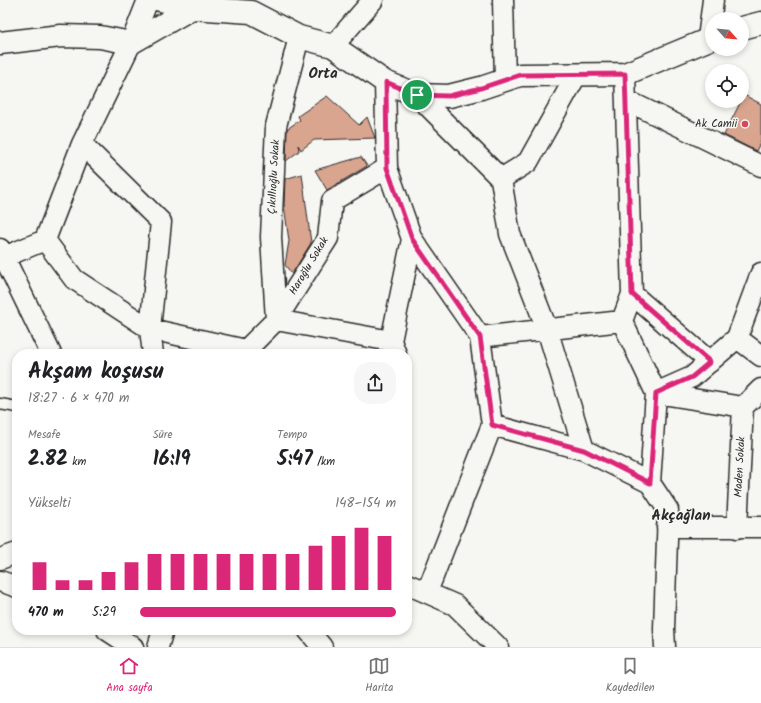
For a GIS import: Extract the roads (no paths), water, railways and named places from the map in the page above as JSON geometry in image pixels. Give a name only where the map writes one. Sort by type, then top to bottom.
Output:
[{"type":"street","points":[[45,240],[82,144],[131,43],[148,0]]},
{"type":"street","points":[[156,0],[192,8],[255,6],[299,37],[333,46],[386,82],[417,95],[449,96],[481,88],[520,75],[625,74],[705,40]]},
{"type":"street","points":[[333,46],[373,0]]},
{"type":"street","points":[[504,0],[505,80]]},
{"type":"street","points":[[712,12],[713,0]]},
{"type":"street","points":[[0,43],[61,36],[100,37],[131,43],[192,8]]},
{"type":"street","points":[[749,26],[761,23]]},
{"type":"street","name":"Çıkıllıoğlu Sokak","points":[[276,320],[271,237],[276,126],[299,37]]},
{"type":"street","points":[[501,179],[528,162],[577,74]]},
{"type":"street","points":[[625,74],[632,294],[622,321],[656,393],[650,483]]},
{"type":"street","points":[[386,82],[387,168],[412,239],[480,337],[492,425],[427,592]]},
{"type":"street","points":[[417,95],[501,179],[510,234],[548,329],[584,450]]},
{"type":"street","points":[[626,100],[761,166]]},
{"type":"street","points":[[82,144],[161,222],[150,329],[152,349]]},
{"type":"street","name":"Haroğlu Sokak","points":[[276,320],[328,238],[332,201],[387,168]]},
{"type":"street","points":[[248,349],[276,320],[394,347],[412,239]]},
{"type":"street","points":[[45,240],[1,255],[48,349]]},
{"type":"street","points":[[45,240],[74,279],[150,329],[233,349]]},
{"type":"street","points":[[656,393],[692,377],[737,338],[761,273]]},
{"type":"street","points":[[632,294],[710,362]]},
{"type":"street","points":[[480,337],[622,321]]},
{"type":"street","points":[[737,338],[761,356]]},
{"type":"street","points":[[656,393],[744,406],[761,389]]},
{"type":"street","name":"Maden Sokak","points":[[737,528],[744,406]]},
{"type":"street","points":[[492,425],[584,450],[650,483],[668,510],[664,629],[665,647]]},
{"type":"street","points":[[667,526],[737,528],[761,527]]},
{"type":"street","points":[[0,559],[12,555]]},
{"type":"street","points":[[0,581],[12,585]]},
{"type":"street","points":[[412,586],[456,605],[498,647]]},
{"type":"street","points":[[115,635],[134,647]]},
{"type":"street","points":[[158,647],[162,635]]},
{"type":"street","points":[[312,635],[322,647]]},
{"type":"lane","points":[[0,404],[12,406]]},
{"type":"place","name":"Ak Camii","points":[[745,124]]},
{"type":"district","name":"Orta","points":[[323,74]]},
{"type":"district","name":"Akçağlan","points":[[681,516]]}]
